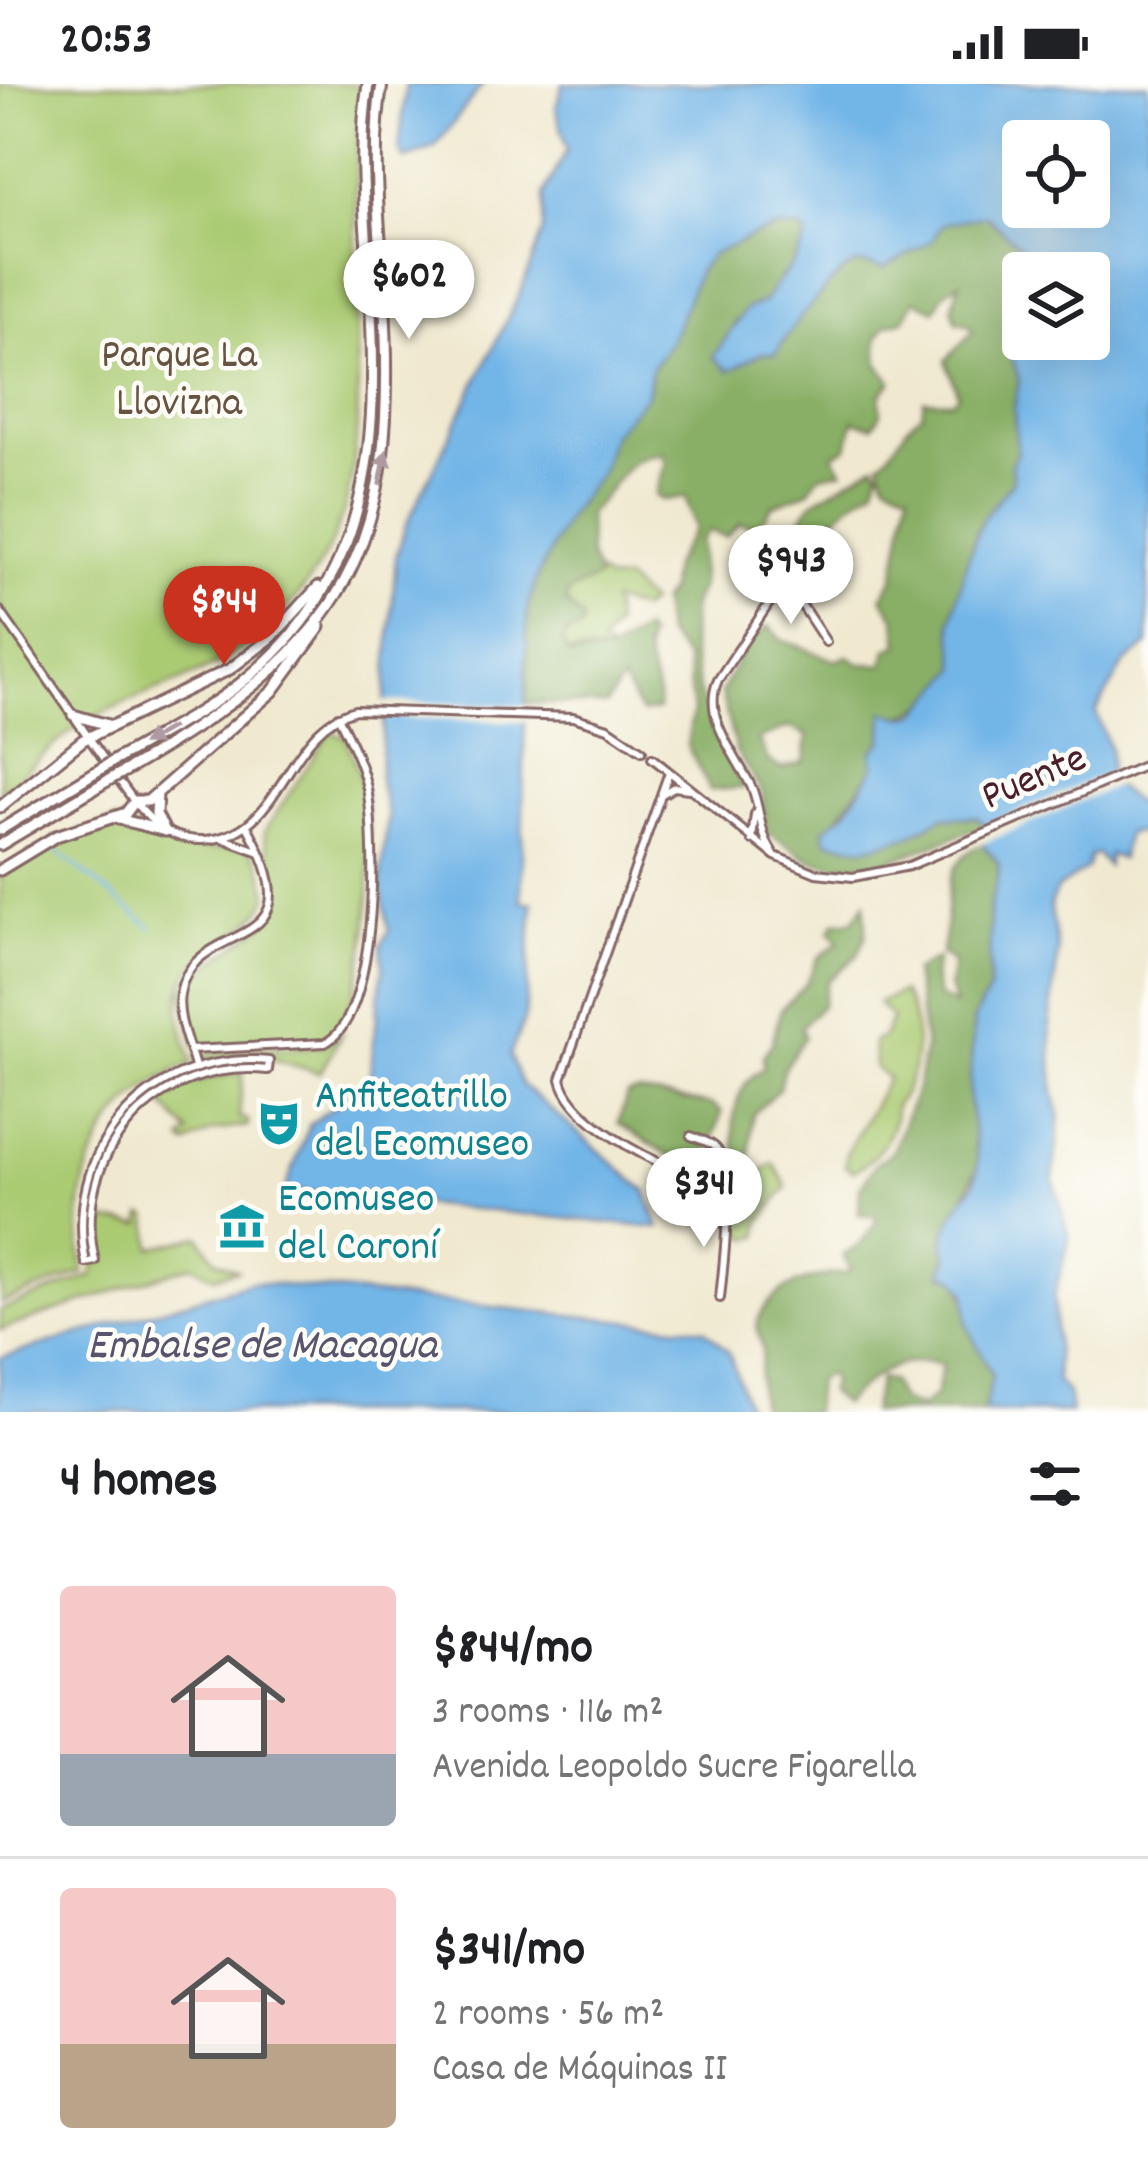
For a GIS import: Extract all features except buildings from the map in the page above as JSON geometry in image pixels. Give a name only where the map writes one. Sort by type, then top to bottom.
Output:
[{"type":"main road","points":[[0,830],[256,671],[305,616],[331,572],[359,507],[374,427],[362,163],[368,84]]},
{"type":"main road","points":[[0,870],[56,836],[125,813],[135,801],[148,801],[283,681],[308,650],[366,531],[388,434],[376,147],[382,84]]},
{"type":"main road","points":[[0,807],[88,737],[230,669],[272,637],[331,572]]},
{"type":"main road","points":[[0,845],[253,691],[295,651],[326,610]]},
{"type":"main road","points":[[70,749],[73,716],[111,725]]},
{"type":"main road","points":[[157,793],[156,814],[165,831]]},
{"type":"main road","points":[[110,818],[165,831]]},
{"type":"street","points":[[751,555],[786,578],[713,691],[726,742],[775,856]]},
{"type":"street","points":[[780,587],[799,601],[826,642]]},
{"type":"street","points":[[0,611],[135,801],[165,831],[182,838],[246,843],[260,850]]},
{"type":"street","points":[[214,838],[247,826],[261,814],[313,736],[338,716],[371,709],[538,713],[597,724],[642,751]]},
{"type":"street","points":[[190,1050],[325,1043],[336,1036],[349,1014],[368,948],[369,803],[338,716]]},
{"type":"street","name":"Puente","points":[[652,758],[775,856],[816,873],[867,876],[953,847],[1144,765]]},
{"type":"street","points":[[669,772],[561,1079],[577,1108],[654,1160],[715,1186],[726,1199]]},
{"type":"street","points":[[660,797],[674,787],[691,790]]},
{"type":"street","points":[[752,840],[756,803]]},
{"type":"street","points":[[726,818],[744,820],[755,813]]},
{"type":"street","points":[[260,850],[261,814]]},
{"type":"street","points":[[196,1071],[179,1004],[182,984],[206,957],[254,925],[268,909],[273,882],[247,826]]},
{"type":"street","points":[[86,1215],[95,1261],[86,1264],[86,1215],[99,1157],[135,1107],[166,1079],[196,1071],[269,1061],[268,1070],[196,1071]]},
{"type":"street","points":[[691,1136],[719,1151],[726,1199],[720,1298]]},
{"type":"green space","name":"Parque La Llovizna","points":[[0,84],[359,84],[356,442],[338,528],[318,568],[289,606],[248,644],[209,668],[84,723],[0,794]]},
{"type":"green space","points":[[985,215],[1023,248],[1022,252],[1002,252],[1002,360],[1013,360],[1019,380],[1014,408],[1018,452],[1012,483],[977,530],[967,561],[954,629],[957,669],[933,701],[886,724],[875,766],[833,824],[874,844],[923,829],[942,817],[977,817],[985,826],[882,863],[837,866],[812,861],[767,832],[762,792],[736,751],[721,693],[745,645],[769,626],[781,639],[836,661],[848,656],[861,664],[883,665],[888,649],[899,645],[896,619],[882,597],[894,578],[909,491],[886,481],[880,462],[922,414],[924,400],[952,401],[958,395],[946,360],[973,331],[968,324],[957,322],[952,308],[960,282],[945,292],[935,310],[914,300],[904,320],[886,325],[877,338],[879,365],[892,381],[880,396],[881,413],[873,426],[854,421],[847,447],[833,455],[843,471],[819,475],[809,491],[772,506],[758,528],[740,523],[726,537],[709,531],[700,540],[701,586],[692,606],[691,649],[700,696],[743,788],[710,790],[687,745],[693,711],[686,659],[665,634],[661,602],[669,590],[672,566],[695,528],[685,497],[662,500],[655,495],[666,463],[663,454],[649,455],[629,466],[588,514],[589,554],[598,577],[567,593],[566,603],[583,620],[581,629],[567,633],[562,643],[569,655],[610,652],[643,630],[648,637],[646,656],[658,710],[641,713],[622,681],[606,705],[526,703],[527,609],[567,516],[600,473],[613,433],[649,388],[651,369],[672,338],[699,270],[711,255],[776,228],[802,229],[807,236],[792,268],[764,302],[735,321],[726,345],[714,356],[735,366],[783,342],[816,298],[848,268],[862,264],[884,268],[932,241],[942,224]],"holes":[[[789,727],[807,735],[804,762],[781,769],[768,760],[758,739]]]},
{"type":"green space","points":[[875,464],[880,471],[874,488],[837,517],[809,558],[777,556],[757,537],[771,532],[788,539],[811,503]]},
{"type":"green space","points":[[598,573],[608,581],[625,580],[649,603],[641,610],[612,601],[615,625],[601,644],[610,652],[564,653],[563,638],[583,621],[566,602],[567,593]]},
{"type":"green space","points":[[330,732],[345,737],[368,823],[366,931],[351,1002],[338,1027],[320,1041],[195,1047],[183,992],[207,966],[267,919],[278,888],[264,832]]},
{"type":"green space","points":[[114,821],[187,847],[250,851],[263,873],[268,896],[256,916],[200,960],[182,986],[180,1017],[192,1063],[134,1098],[98,1146],[81,1206],[84,1272],[1,1303],[0,876],[57,839]]},
{"type":"green space","points":[[982,844],[998,862],[999,874],[990,905],[989,990],[974,1019],[969,1098],[978,1164],[951,1229],[943,1275],[956,1277],[967,1299],[967,1325],[992,1376],[984,1412],[871,1412],[879,1379],[891,1381],[908,1404],[921,1407],[936,1395],[942,1365],[913,1362],[888,1370],[843,1404],[828,1392],[832,1381],[826,1375],[816,1381],[813,1412],[762,1412],[759,1318],[774,1297],[796,1284],[847,1273],[851,1269],[843,1256],[861,1244],[876,1222],[875,1216],[859,1214],[860,1187],[876,1164],[893,1151],[918,1085],[925,1047],[914,971],[937,959],[933,977],[938,997],[955,1005],[949,987],[953,962],[941,954],[948,892],[957,864]]},
{"type":"green space","points":[[865,903],[866,935],[858,955],[827,981],[822,1005],[801,1027],[804,1037],[783,1070],[779,1089],[753,1114],[749,1165],[733,1200],[727,1173],[739,1159],[734,1120],[740,1095],[764,1068],[763,1056],[772,1043],[781,1009],[806,984],[818,958],[839,942],[830,931],[835,922],[853,921]]},
{"type":"green space","points":[[902,992],[914,1019],[914,1066],[895,1105],[884,1144],[853,1171],[845,1166],[846,1154],[888,1078],[875,1068],[873,1042],[883,1037],[892,1018],[878,1003]]},
{"type":"green space","points":[[341,1035],[320,1073],[265,1057],[198,1062],[196,1054],[323,1046]]},
{"type":"green space","points":[[243,1072],[239,1118],[248,1120],[248,1126],[213,1131],[186,1145],[182,1140],[189,1133],[158,1099],[185,1084]]},
{"type":"green space","points":[[638,1092],[713,1105],[722,1112],[705,1163],[681,1163],[618,1123],[627,1095]]},
{"type":"green space","points":[[774,1163],[787,1187],[760,1222],[759,1237],[748,1239],[738,1228],[739,1217],[752,1203],[764,1169]]},
{"type":"green space","points":[[143,1215],[148,1216],[152,1248],[199,1236],[216,1260],[237,1270],[214,1277],[192,1265],[0,1330],[0,1310],[94,1275],[92,1266],[100,1263],[94,1219],[141,1225]]},
{"type":"water","points":[[406,84],[483,84],[435,147],[405,160],[399,150]]},
{"type":"water","points":[[563,84],[1148,84],[1148,645],[1125,663],[1096,712],[1110,750],[1109,781],[1148,812],[1148,832],[1127,833],[1121,859],[1109,854],[1107,866],[1097,854],[1090,856],[1087,868],[1057,889],[1050,905],[1058,952],[1050,1023],[1060,1116],[1053,1178],[1069,1239],[1054,1297],[1057,1382],[1068,1393],[1071,1412],[984,1412],[992,1376],[967,1325],[966,1293],[956,1278],[942,1272],[948,1259],[943,1242],[953,1215],[974,1184],[978,1164],[969,1098],[974,1019],[989,990],[990,905],[999,874],[998,862],[982,844],[986,827],[977,817],[942,817],[911,835],[866,848],[827,841],[824,829],[846,812],[874,767],[872,751],[883,740],[884,712],[904,717],[918,713],[957,669],[951,622],[967,561],[983,518],[1013,481],[1019,380],[1013,360],[1110,360],[1110,252],[1022,252],[985,215],[942,224],[932,241],[884,268],[859,264],[848,268],[812,303],[776,354],[762,353],[729,371],[713,357],[746,309],[764,302],[807,236],[802,229],[776,228],[711,255],[699,270],[672,338],[651,369],[647,395],[613,433],[600,473],[567,517],[537,577],[527,609],[521,901],[533,903],[525,1018],[510,1055],[521,1084],[646,1191],[659,1228],[285,1190],[310,1124],[369,1081],[383,967],[381,945],[389,930],[380,885],[388,816],[379,779],[396,557],[406,525],[522,289],[543,230],[544,194],[567,150],[556,107]]},
{"type":"water","name":"Embalse de Macagua","points":[[252,1282],[704,1329],[729,1352],[749,1412],[0,1412],[0,1358]]},
{"type":"pier","points":[[375,701],[532,706],[531,722],[375,717]]},
{"type":"pier","points":[[1115,770],[1123,783],[977,846],[979,828]]},
{"type":"waterway","points":[[52,847],[152,928]]},
{"type":"place","name":"Anfiteatrillo del Ecomuseo","points":[[279,1123]]},
{"type":"place","name":"Ecomuseo del Caroní","points":[[242,1226]]}]
